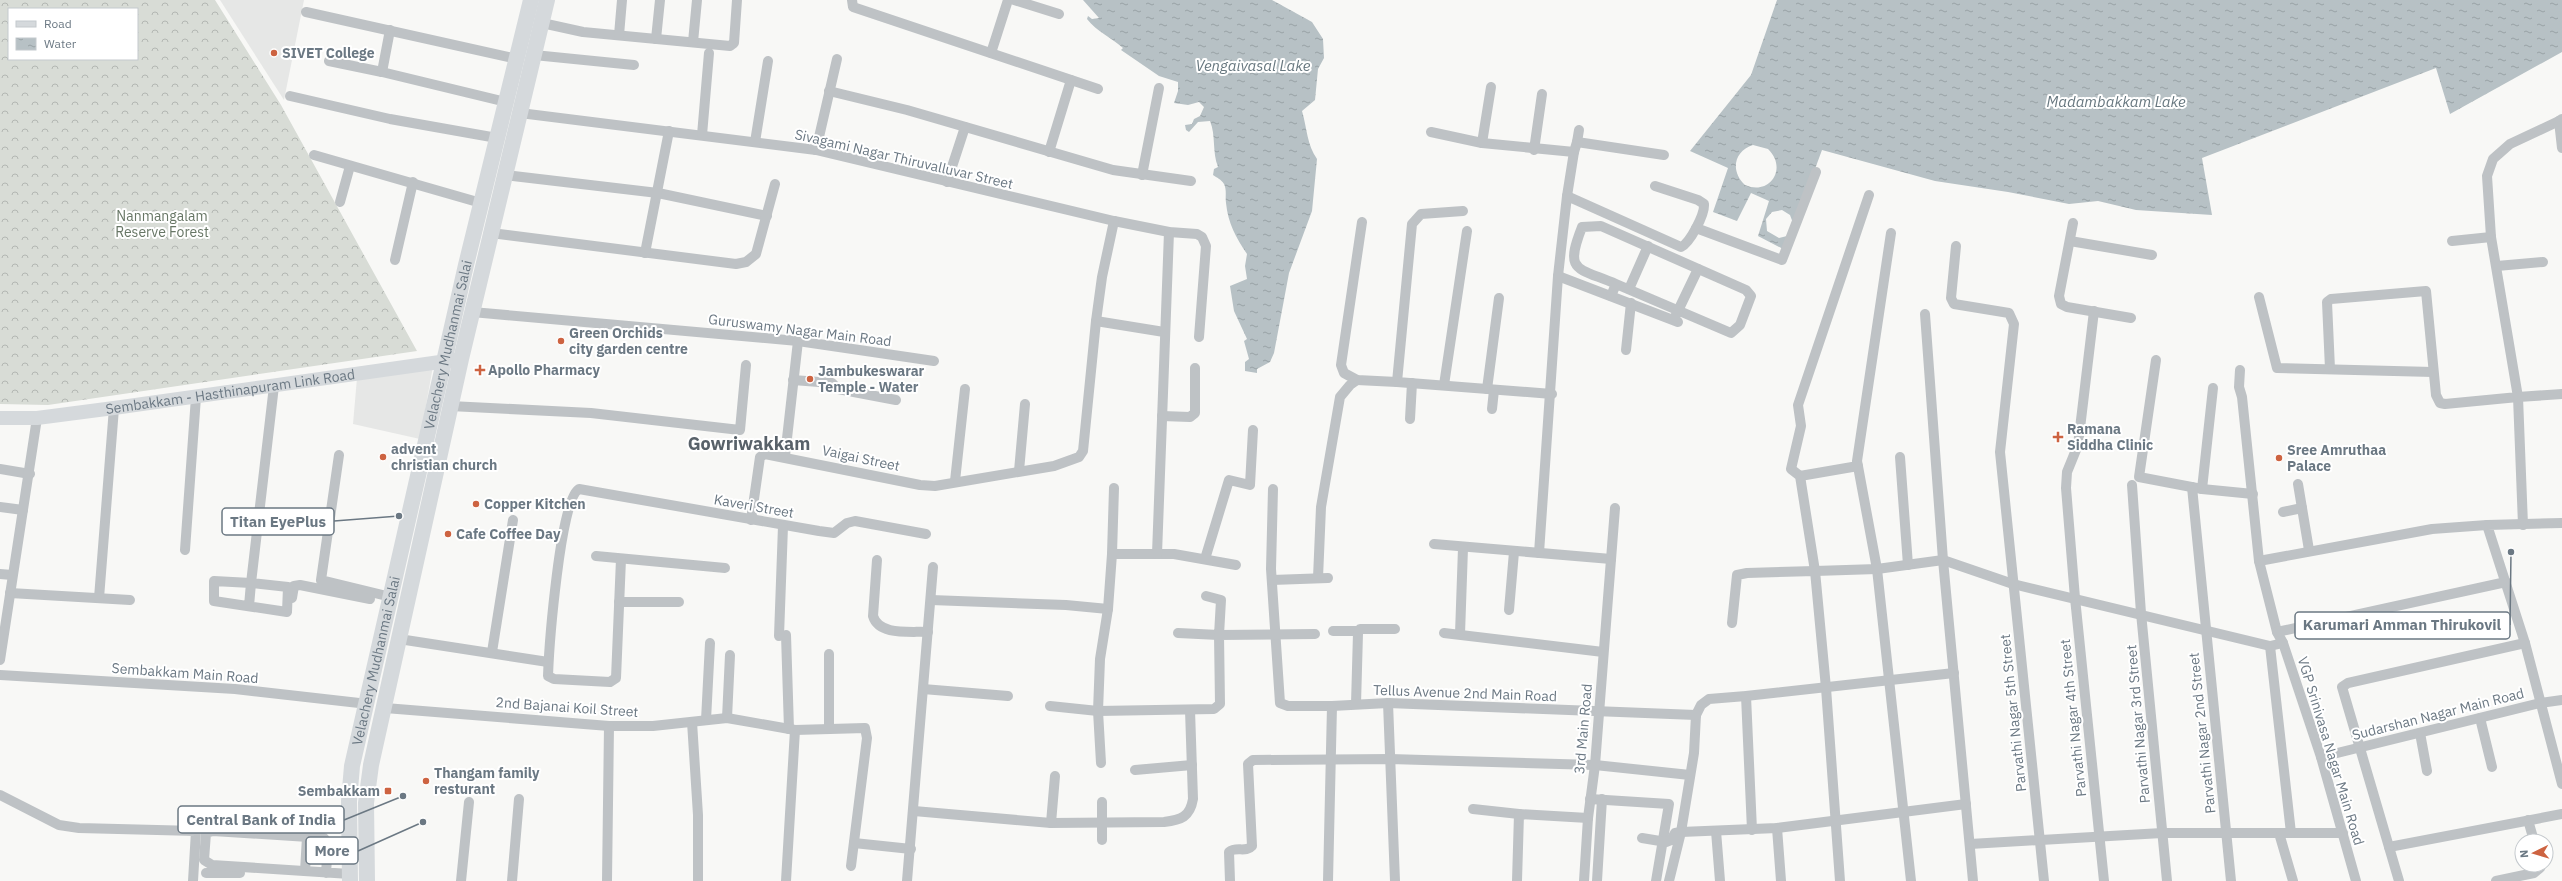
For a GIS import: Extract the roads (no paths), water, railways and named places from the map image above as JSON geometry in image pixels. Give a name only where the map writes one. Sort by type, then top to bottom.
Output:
[{"type":"main road","name":"Velachery Mudhanmai Salai","points":[[349,879],[350,785],[444,361],[531,0]]},
{"type":"main road","name":"Velachery Mudhanmai Salai","points":[[367,881],[366,802],[371,765],[460,359],[547,0]]},
{"type":"main road","points":[[368,704],[384,708]]},
{"type":"street","points":[[619,36],[622,0]]},
{"type":"street","points":[[656,39],[660,0]]},
{"type":"street","points":[[693,42],[697,0]]},
{"type":"street","points":[[542,23],[583,32],[732,45],[736,0]]},
{"type":"street","points":[[852,0],[853,7],[1098,89]]},
{"type":"street","points":[[990,53],[1008,0]]},
{"type":"street","points":[[1014,0],[1059,14]]},
{"type":"street","points":[[306,12],[517,58]]},
{"type":"street","points":[[382,72],[390,30]]},
{"type":"street","points":[[702,135],[709,53]]},
{"type":"street","points":[[534,55],[634,65]]},
{"type":"street","points":[[816,150],[836,59]]},
{"type":"street","points":[[329,61],[382,72],[506,102]]},
{"type":"street","points":[[756,142],[768,61]]},
{"type":"street","points":[[1049,152],[1071,80]]},
{"type":"street","points":[[1142,175],[1159,88]]},
{"type":"street","points":[[1482,143],[1491,88]]},
{"type":"street","points":[[829,91],[965,127],[1113,170],[1191,181]]},
{"type":"street","points":[[1534,150],[1542,94]]},
{"type":"street","points":[[290,96],[390,119],[497,138]]},
{"type":"street","name":"Sivagami Nagar Thiruvalluvar Street","points":[[520,113],[669,130],[816,150],[1114,221],[1169,232],[1197,234],[1204,241],[1199,337]]},
{"type":"street","points":[[2523,524],[2518,397],[2491,237],[2487,176],[2493,159],[2510,144],[2560,120],[2562,148]]},
{"type":"street","points":[[948,182],[965,127]]},
{"type":"street","points":[[645,253],[658,193],[669,130]]},
{"type":"street","points":[[1539,553],[1552,394],[1558,276],[1567,196],[1579,130]]},
{"type":"street","points":[[1431,132],[1482,143],[1534,150],[1574,152]]},
{"type":"street","points":[[1577,142],[1664,155]]},
{"type":"street","points":[[314,155],[413,182],[481,203]]},
{"type":"street","points":[[340,202],[350,166]]},
{"type":"street","points":[[1696,228],[1782,260],[1816,172]]},
{"type":"street","points":[[505,175],[658,193],[767,216]]},
{"type":"street","points":[[395,260],[413,182]]},
{"type":"street","points":[[491,233],[736,264],[746,262],[756,254],[775,184]]},
{"type":"street","points":[[1567,196],[1676,246],[1681,247],[1686,245],[1696,228],[1704,204],[1698,200],[1655,186]]},
{"type":"street","points":[[1840,881],[1837,822],[1815,571],[1800,476],[1791,469],[1801,426],[1798,405],[1800,393],[1869,195]]},
{"type":"street","points":[[1397,382],[1412,224],[1421,214],[1463,211]]},
{"type":"street","points":[[1114,221],[1102,277],[1096,321],[1164,332]]},
{"type":"street","points":[[1362,222],[1341,365],[1344,373],[1357,380],[1444,385],[1552,394]]},
{"type":"street","points":[[2074,223],[2059,301],[2067,307],[2131,318]]},
{"type":"street","points":[[1558,276],[1631,303],[1677,318],[1731,333],[1740,325],[1751,296],[1746,290],[1601,226],[1582,227],[1572,252],[1577,268],[1629,289],[1677,318]]},
{"type":"street","points":[[1444,385],[1467,231]]},
{"type":"street","points":[[1157,554],[1164,332],[1169,232]]},
{"type":"street","points":[[1891,233],[1857,461],[1877,569],[1905,812],[1911,881]]},
{"type":"street","points":[[2452,241],[2491,237]]},
{"type":"street","points":[[2070,241],[2152,255]]},
{"type":"street","points":[[1629,289],[1648,246]]},
{"type":"street","name":"Parvathi Nagar 5th Street","points":[[1956,246],[1951,298],[1954,304],[2010,313],[2014,324],[2000,452],[2044,881]]},
{"type":"street","points":[[2497,266],[2543,262]]},
{"type":"street","points":[[1677,318],[1698,269]]},
{"type":"street","points":[[1611,296],[1616,284]]},
{"type":"street","points":[[2330,369],[2327,302],[2331,299],[2426,291],[2433,372],[2438,400],[2445,404],[2562,394]]},
{"type":"street","points":[[2260,297],[2277,368],[2433,372]]},
{"type":"street","points":[[1492,409],[1491,389],[1499,298]]},
{"type":"street","points":[[1626,350],[1631,303]]},
{"type":"street","name":"Guruswamy Nagar Main Road","points":[[472,312],[798,341],[934,361]]},
{"type":"street","name":"Parvathi Nagar 4th Street","points":[[2094,312],[2078,445],[2067,472],[2066,488],[2098,836],[2104,881]]},
{"type":"street","points":[[1925,314],[1943,560],[1973,881]]},
{"type":"street","name":"Vaigai Street","points":[[751,520],[762,454],[785,456],[920,486],[935,486],[954,481],[1068,462],[1079,458],[1083,450],[1096,321]]},
{"type":"street","points":[[785,456],[798,341]]},
{"type":"street","name":"Sembakkam - Hasthinapuram Link Road","points":[[0,418],[37,418],[460,359]]},
{"type":"street","points":[[2156,360],[2139,477],[2197,488],[2253,494]]},
{"type":"street","points":[[450,406],[599,414],[740,430],[746,365]]},
{"type":"street","points":[[1162,416],[1193,415],[1195,368]]},
{"type":"street","name":"VGP Srinivasa Nagar Main Road","points":[[2240,370],[2239,388],[2242,397],[2259,561],[2277,632],[2283,643],[2321,757],[2356,881]]},
{"type":"street","points":[[793,380],[832,383],[838,389],[896,400]]},
{"type":"street","points":[[1272,580],[1323,578],[1321,507],[1340,397],[1350,385],[1357,380]]},
{"type":"street","points":[[1410,419],[1412,383]]},
{"type":"street","points":[[249,606],[274,386]]},
{"type":"street","name":"Parvathi Nagar 2nd Street","points":[[2213,388],[2197,488],[2205,629],[2231,881]]},
{"type":"street","points":[[954,481],[964,389]]},
{"type":"street","points":[[185,550],[196,397]]},
{"type":"street","points":[[1019,471],[1025,404]]},
{"type":"street","points":[[99,598],[114,408]]},
{"type":"street","points":[[0,660],[12,575],[30,474],[37,418]]},
{"type":"street","points":[[1205,560],[1229,480],[1250,485],[1253,430]]},
{"type":"street","points":[[339,455],[321,580],[391,600]]},
{"type":"street","points":[[1900,457],[1908,565]]},
{"type":"street","points":[[1800,476],[1858,466]]},
{"type":"street","points":[[0,469],[30,474]]},
{"type":"street","points":[[2298,484],[2309,550]]},
{"type":"street","name":"Parvathi Nagar 3rd Street","points":[[2132,485],[2141,613],[2167,881]]},
{"type":"street","points":[[1101,763],[1098,711],[1100,659],[1108,609],[1112,554],[1114,488]]},
{"type":"street","points":[[1273,489],[1272,580],[1275,634]]},
{"type":"street","name":"Kaveri Street","points":[[548,662],[554,590],[571,499],[575,491],[585,490],[783,526],[834,533],[851,521],[862,521],[926,534]]},
{"type":"street","points":[[0,507],[23,510]]},
{"type":"street","name":"3rd Main Road","points":[[1584,881],[1588,818],[1595,764],[1615,508]]},
{"type":"street","points":[[2283,512],[2302,508]]},
{"type":"street","points":[[492,652],[513,520]]},
{"type":"street","points":[[2259,561],[2309,550],[2432,529],[2487,524],[2562,523]]},
{"type":"street","points":[[2487,524],[2525,643],[2562,781]]},
{"type":"street","points":[[783,526],[782,636],[792,729],[786,881]]},
{"type":"street","points":[[1434,544],[1463,548],[1611,559]]},
{"type":"street","points":[[1460,634],[1463,548]]},
{"type":"street","points":[[1509,610],[1514,552]]},
{"type":"street","points":[[1112,554],[1157,554],[1236,565]]},
{"type":"street","points":[[596,556],[725,568]]},
{"type":"street","points":[[399,639],[492,652],[548,662],[548,676],[554,679],[610,682],[616,678],[621,559]]},
{"type":"street","points":[[877,560],[873,616],[875,623],[882,629],[928,632]]},
{"type":"street","points":[[1732,623],[1737,575],[1747,573],[1877,569],[1943,560],[2013,584],[2141,613],[2178,624],[2205,629],[2270,646],[2283,643]]},
{"type":"street","points":[[907,881],[911,849],[933,568]]},
{"type":"street","points":[[0,574],[12,575]]},
{"type":"street","points":[[214,581],[251,583],[289,588],[285,614],[249,606],[214,601],[214,581]]},
{"type":"street","points":[[2277,632],[2506,582]]},
{"type":"street","points":[[290,610],[293,589],[296,585],[391,600]]},
{"type":"street","points":[[10,592],[130,600]]},
{"type":"street","points":[[1050,706],[1098,711],[1190,710],[1214,709],[1219,707],[1219,635],[1221,600],[1206,596]]},
{"type":"street","points":[[931,600],[1066,605],[1108,609]]},
{"type":"street","points":[[619,602],[678,602]]},
{"type":"street","points":[[1333,632],[1395,629]]},
{"type":"street","points":[[1356,704],[1359,631]]},
{"type":"street","points":[[1178,633],[1219,635],[1315,634]]},
{"type":"street","points":[[1444,633],[1603,652]]},
{"type":"street","name":"Tellus Avenue 2nd Main Road","points":[[1275,634],[1280,703],[1288,706],[1332,706],[1388,703],[1696,715]]},
{"type":"street","points":[[706,720],[710,643]]},
{"type":"street","points":[[2399,881],[2342,691],[2344,684],[2525,643]]},
{"type":"street","points":[[2270,646],[2291,833]]},
{"type":"street","points":[[829,654],[829,729]]},
{"type":"street","points":[[727,718],[730,655]]},
{"type":"street","points":[[1669,881],[1681,832],[1694,753],[1696,715],[1701,705],[1710,699],[1954,674]]},
{"type":"street","name":"Sembakkam Main Road","points":[[0,675],[235,688],[368,704]]},
{"type":"street","points":[[923,689],[1008,696]]},
{"type":"street","points":[[1746,696],[1752,830]]},
{"type":"street","name":"Sudarshan Nagar Main Road","points":[[2321,757],[2540,703],[2562,700]]},
{"type":"street","points":[[1388,703],[1395,881]]},
{"type":"street","points":[[1328,881],[1332,760],[1332,706]]},
{"type":"street","name":"2nd Bajanai Koil Street","points":[[384,708],[609,726],[653,726],[727,718],[792,729],[865,728],[868,733],[854,843]]},
{"type":"street","points":[[914,811],[1051,822],[1164,822],[1187,816],[1193,799],[1190,710]]},
{"type":"street","points":[[2480,718],[2492,767]]},
{"type":"street","points":[[692,722],[698,815],[698,881]]},
{"type":"street","points":[[607,881],[609,726]]},
{"type":"street","points":[[2420,733],[2427,771]]},
{"type":"street","points":[[1230,881],[1229,852],[1234,849],[1247,849],[1252,846],[1248,762],[1253,760],[1390,759],[1595,764],[1690,776]]},
{"type":"street","points":[[1136,770],[1192,765]]},
{"type":"street","points":[[1051,822],[1055,776]]},
{"type":"street","points":[[0,796],[59,825],[79,828],[196,831],[193,881]]},
{"type":"street","points":[[512,881],[519,799]]},
{"type":"street","points":[[1590,799],[1669,804],[1656,881]]},
{"type":"street","points":[[1597,881],[1602,799]]},
{"type":"street","points":[[461,881],[469,802]]},
{"type":"street","points":[[1102,802],[1102,840]]},
{"type":"street","points":[[1642,838],[1663,841],[1671,840],[1674,834],[1681,832],[1777,828],[1837,822],[1966,804]]},
{"type":"street","points":[[1473,809],[1519,814],[1588,818]]},
{"type":"street","points":[[1517,881],[1519,814]]},
{"type":"street","points":[[2389,847],[2562,814]]},
{"type":"street","points":[[2528,820],[2532,833]]},
{"type":"street","points":[[1777,828],[1781,881]]},
{"type":"street","points":[[213,831],[307,837],[327,840],[327,878],[305,871],[212,865],[204,860],[206,833],[213,831]]},
{"type":"street","points":[[1716,831],[1720,881]]},
{"type":"street","points":[[1970,844],[2162,833],[2343,833]]},
{"type":"street","points":[[2279,833],[2293,881]]},
{"type":"street","points":[[305,871],[307,837]]},
{"type":"street","points":[[851,866],[854,843],[911,849]]},
{"type":"street","points":[[328,850],[350,851]]},
{"type":"street","points":[[206,873],[248,873],[349,879]]},
{"type":"street","points":[[2496,881],[2534,873]]},
{"type":"water","name":"Vengaivasal Lake","points":[[1083,0],[1272,0],[1312,22],[1323,39],[1324,58],[1318,69],[1315,100],[1302,111],[1309,142],[1317,159],[1312,211],[1289,273],[1274,353],[1270,362],[1257,369],[1257,373],[1245,371],[1245,362],[1249,359],[1244,341],[1247,339],[1234,311],[1230,286],[1247,279],[1245,266],[1247,254],[1239,242],[1231,224],[1227,210],[1224,184],[1213,175],[1214,169],[1218,167],[1215,155],[1212,126],[1210,121],[1198,122],[1189,132],[1186,130],[1185,125],[1192,124],[1194,119],[1200,116],[1204,107],[1199,102],[1188,105],[1174,103],[1178,91],[1178,82],[1159,76],[1121,50],[1123,48],[1091,24],[1087,19],[1088,16],[1092,19],[1099,18]]},
{"type":"water","name":"Madambakkam Lake","points":[[1777,0],[2562,0],[2562,52],[2450,114],[2436,68],[2202,158],[2212,215],[2136,210],[2098,201],[2069,204],[2008,192],[1935,181],[1822,150],[1785,250],[1758,236],[1769,201],[1751,193],[1737,221],[1713,212],[1728,168],[1690,151],[1751,75]],"holes":[[[1753,145],[1768,149],[1774,156],[1776,164],[1776,172],[1773,178],[1769,183],[1762,187],[1745,185],[1737,174],[1736,162],[1738,157],[1742,152]],[[1782,210],[1790,215],[1793,223],[1787,236],[1779,238],[1767,231],[1766,219],[1772,212]]]},
{"type":"place","name":"SIVET College","points":[[274,53]]},
{"type":"place","name":"Green Orchids city garden centre","points":[[561,341]]},
{"type":"place","name":"Apollo Pharmacy","points":[[480,370]]},
{"type":"place","name":"Jambukeswarar Temple - Water","points":[[810,379]]},
{"type":"place","name":"Ramana Siddha Clinic","points":[[2058,437]]},
{"type":"place","name":"advent christian church","points":[[383,457]]},
{"type":"place","name":"Sree Amruthaa Palace","points":[[2279,458]]},
{"type":"place","name":"Copper Kitchen","points":[[476,504]]},
{"type":"place","name":"Titan EyePlus","points":[[399,516]]},
{"type":"place","name":"Cafe Coffee Day","points":[[448,534]]},
{"type":"place","name":"Karumari Amman Thirukovil","points":[[2511,552]]},
{"type":"place","name":"Thangam family resturant","points":[[426,781]]},
{"type":"place","name":"Sembakkam","points":[[388,791]]},
{"type":"place","name":"Central Bank of India","points":[[403,796]]},
{"type":"place","name":"More","points":[[423,822]]},
{"type":"district","name":"Gowriwakkam","points":[[749,443]]},
{"type":"park label","name":"Nanmangalam Reserve Forest","points":[[162,224]]}]
